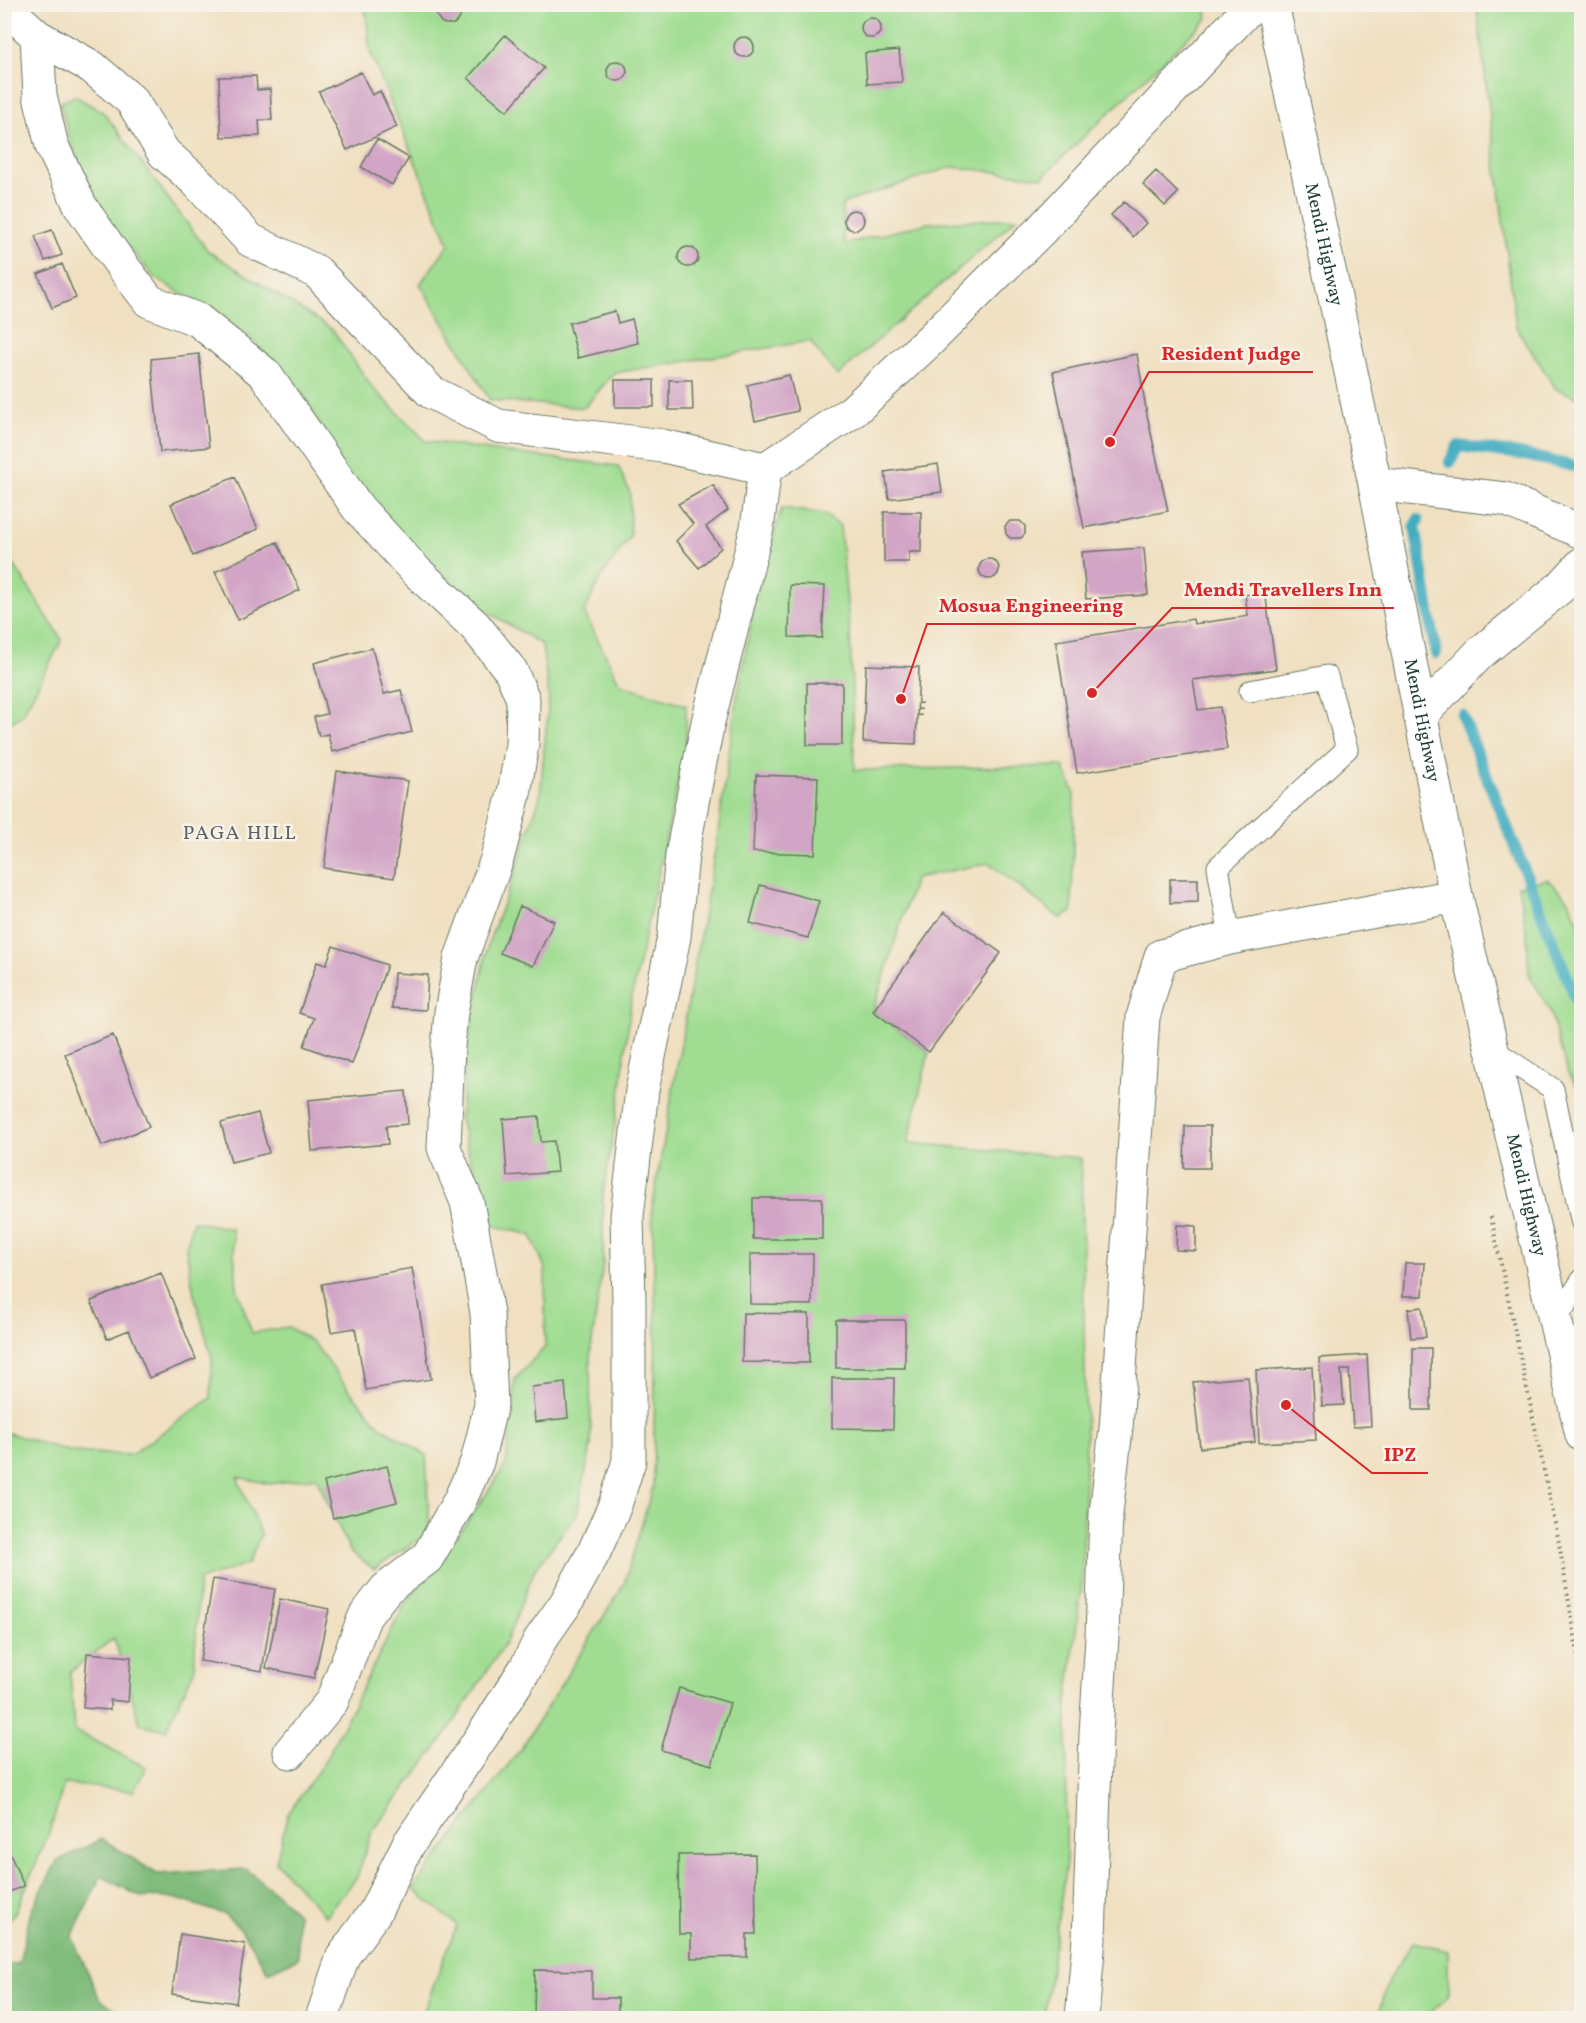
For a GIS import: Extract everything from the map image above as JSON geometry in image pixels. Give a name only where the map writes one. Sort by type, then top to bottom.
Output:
[{"type":"street","points":[[4,6],[37,36],[92,67],[132,100],[164,153],[196,181],[250,240],[317,272],[431,392],[498,426],[663,446],[765,469],[853,411],[928,342],[1040,231],[1253,4]]},
{"type":"street","name":"Mendi Highway","points":[[1272,4],[1375,484],[1456,896],[1581,1436]]},
{"type":"street","points":[[37,36],[40,96],[52,146],[81,207],[117,259],[149,301],[198,320],[265,374],[358,508],[416,571],[475,626],[511,671],[523,699],[522,746],[514,794],[497,859],[461,958],[451,1012],[448,1047],[444,1148],[467,1202],[478,1261],[487,1313],[491,1405],[477,1462],[443,1530],[427,1557],[386,1589],[365,1616],[332,1701],[290,1752]]},
{"type":"street","points":[[322,2019],[343,1956],[375,1912],[408,1845],[485,1732],[527,1666],[540,1640],[566,1603],[594,1552],[615,1505],[629,1461],[627,1216],[642,1090],[674,937],[682,855],[698,772],[708,722],[757,528],[765,469]]},
{"type":"street","points":[[1375,484],[1505,499],[1581,532]]},
{"type":"street","points":[[1420,716],[1480,653],[1562,586],[1581,564]]},
{"type":"street","points":[[1082,2019],[1089,1940],[1106,1513],[1116,1429],[1143,1017],[1161,956],[1230,938],[1456,896]]},
{"type":"lane","points":[[1230,938],[1218,867],[1347,749],[1327,676],[1250,691]]},
{"type":"lane","points":[[1492,1049],[1553,1089],[1581,1223]]},
{"type":"lane","points":[[1555,1321],[1581,1280]]},
{"type":"path","points":[[920,700],[920,716]]},
{"type":"path","points":[[1490,1210],[1557,1533],[1581,1678]]},
{"type":"green space","points":[[1205,4],[1207,19],[1042,177],[951,167],[842,204],[844,244],[928,223],[1017,218],[837,376],[810,341],[614,373],[584,408],[490,400],[420,284],[449,244],[370,52],[365,5]]},
{"type":"green space","points":[[1478,4],[1581,5],[1581,399],[1556,389],[1516,327]]},
{"type":"green space","points":[[75,96],[104,113],[208,251],[332,329],[372,387],[426,441],[618,466],[630,493],[630,536],[602,576],[584,612],[620,684],[686,705],[686,745],[631,1001],[620,1096],[603,1194],[603,1263],[590,1356],[591,1445],[577,1514],[535,1569],[507,1640],[447,1733],[372,1832],[357,1877],[325,1916],[276,1862],[288,1814],[325,1761],[405,1604],[461,1531],[506,1465],[515,1379],[545,1347],[545,1268],[531,1235],[486,1224],[460,1119],[467,1048],[488,944],[540,796],[549,697],[542,645],[477,605],[399,535],[346,475],[305,397],[248,335],[154,277],[102,216],[70,141],[60,103]]},
{"type":"green space","points":[[782,508],[824,514],[840,526],[850,635],[855,770],[1063,766],[1074,792],[1072,912],[1060,918],[989,863],[915,878],[873,1011],[929,1052],[908,1143],[1081,1158],[1086,1435],[1082,1583],[1067,1703],[1066,1863],[1044,2018],[421,2018],[457,1925],[413,1889],[522,1747],[624,1584],[653,1487],[656,1321],[652,1209],[717,839],[735,710],[757,588]]},
{"type":"green space","points":[[4,549],[62,640],[22,715],[5,727]]},
{"type":"green space","points":[[1547,879],[1568,899],[1581,929],[1581,1092],[1568,1074],[1550,1011],[1529,974],[1527,933],[1518,886]]},
{"type":"green space","points":[[193,1221],[232,1229],[237,1288],[252,1333],[288,1327],[313,1342],[349,1390],[381,1427],[426,1455],[430,1532],[374,1569],[350,1551],[316,1477],[270,1484],[237,1477],[261,1534],[248,1564],[199,1580],[194,1670],[166,1730],[140,1724],[114,1638],[70,1672],[74,1730],[146,1767],[134,1791],[64,1784],[50,1830],[16,1911],[5,1925],[5,1432],[71,1452],[130,1455],[211,1398],[212,1358],[194,1294],[186,1248]]},
{"type":"green space","points":[[102,1839],[157,1874],[246,1869],[298,1915],[298,1958],[268,1972],[241,1929],[224,1914],[174,1898],[141,1897],[101,1876],[72,1937],[100,2000],[132,2018],[5,2018],[5,1966],[19,1963],[31,1911],[57,1861]]},
{"type":"green space","points":[[1413,1942],[1448,1951],[1448,1996],[1425,2018],[1376,2018],[1388,1980]]},
{"type":"building","points":[[438,4],[459,4],[460,18],[454,24],[441,22],[436,15]]},
{"type":"building","points":[[867,18],[875,18],[881,24],[881,32],[875,38],[867,38],[861,32],[861,24]]},
{"type":"building","points":[[505,35],[544,68],[507,111],[468,78]]},
{"type":"building","points":[[740,37],[748,37],[754,43],[754,51],[748,57],[740,57],[734,51],[734,43]]},
{"type":"building","points":[[899,50],[902,82],[867,84],[865,53]]},
{"type":"building","points":[[613,61],[621,61],[627,67],[627,75],[621,81],[613,81],[607,75],[607,67]]},
{"type":"building","points":[[361,72],[372,95],[380,91],[397,127],[347,150],[319,92]]},
{"type":"building","points":[[256,76],[257,90],[270,89],[272,120],[259,120],[260,136],[221,137],[219,77]]},
{"type":"building","points":[[377,139],[409,158],[392,185],[361,167]]},
{"type":"building","points":[[1156,171],[1178,193],[1165,206],[1143,184]]},
{"type":"building","points":[[1124,202],[1146,223],[1133,237],[1111,215]]},
{"type":"building","points":[[850,210],[858,210],[864,216],[864,224],[858,230],[850,230],[844,224],[844,216]]},
{"type":"building","points":[[52,230],[62,255],[45,261],[35,236]]},
{"type":"building","points":[[684,247],[692,247],[698,253],[698,261],[692,267],[684,267],[678,261],[678,253]]},
{"type":"building","points":[[62,264],[76,298],[52,308],[38,274]]},
{"type":"building","points":[[615,311],[618,323],[632,319],[638,343],[578,358],[569,323]]},
{"type":"building","points":[[199,354],[209,447],[160,452],[151,359]]},
{"type":"building","points":[[1137,354],[1147,415],[1168,511],[1084,528],[1053,372]]},
{"type":"building","points":[[789,375],[798,411],[755,421],[747,385]]},
{"type":"building","points":[[615,380],[654,380],[654,407],[615,407]]},
{"type":"building","points":[[669,380],[692,380],[693,410],[669,410]]},
{"type":"building","points":[[938,464],[942,492],[889,499],[885,472]]},
{"type":"building","points":[[235,477],[258,529],[193,556],[171,504]]},
{"type":"building","points":[[713,485],[728,510],[706,527],[721,548],[699,568],[676,541],[693,524],[678,504]]},
{"type":"building","points":[[884,512],[921,512],[921,552],[909,552],[909,562],[884,562]]},
{"type":"building","points":[[1010,521],[1020,521],[1025,526],[1025,534],[1021,538],[1010,538],[1006,534],[1005,526]]},
{"type":"building","points":[[277,542],[300,590],[238,620],[215,572]]},
{"type":"building","points":[[1144,548],[1148,595],[1086,599],[1082,552]]},
{"type":"building","points":[[989,559],[996,562],[999,569],[996,576],[989,579],[982,576],[979,569],[982,562]]},
{"type":"building","points":[[790,585],[825,586],[822,638],[789,637]]},
{"type":"building","points":[[1265,591],[1276,669],[1193,680],[1198,710],[1220,707],[1227,749],[1077,773],[1056,641],[1193,619],[1194,624],[1248,616],[1245,595]]},
{"type":"building","points":[[372,648],[384,694],[401,690],[412,732],[332,752],[328,734],[319,736],[314,717],[327,714],[314,663]]},
{"type":"building","points":[[866,665],[919,667],[916,744],[863,742]]},
{"type":"building","points":[[807,683],[842,683],[842,745],[807,745]]},
{"type":"building","points":[[337,771],[408,781],[394,878],[324,868]]},
{"type":"building","points":[[756,775],[818,777],[815,854],[753,852]]},
{"type":"building","points":[[1170,879],[1198,879],[1198,902],[1170,903]]},
{"type":"building","points":[[760,885],[819,901],[808,938],[750,923]]},
{"type":"building","points":[[520,906],[554,921],[533,966],[500,953]]},
{"type":"building","points":[[944,912],[1001,953],[929,1052],[873,1011]]},
{"type":"building","points":[[333,946],[387,965],[352,1064],[304,1046],[314,1018],[299,1013],[317,962],[326,965]]},
{"type":"building","points":[[394,973],[428,975],[426,1010],[392,1008]]},
{"type":"building","points":[[113,1035],[149,1127],[102,1146],[65,1054]]},
{"type":"building","points":[[406,1091],[408,1124],[386,1126],[388,1144],[312,1151],[308,1100]]},
{"type":"building","points":[[258,1113],[269,1153],[231,1162],[221,1123]]},
{"type":"building","points":[[539,1116],[541,1142],[554,1141],[557,1172],[507,1176],[503,1119]]},
{"type":"building","points":[[1185,1126],[1210,1126],[1210,1168],[1184,1168]]},
{"type":"building","points":[[753,1198],[822,1198],[822,1239],[753,1239]]},
{"type":"building","points":[[1177,1225],[1196,1226],[1196,1251],[1176,1250]]},
{"type":"building","points":[[750,1254],[813,1254],[812,1305],[750,1304]]},
{"type":"building","points":[[1405,1263],[1425,1263],[1423,1296],[1403,1296]]},
{"type":"building","points":[[412,1268],[431,1379],[366,1390],[355,1328],[331,1332],[322,1284]]},
{"type":"building","points":[[161,1273],[196,1359],[149,1378],[129,1330],[107,1339],[91,1301]]},
{"type":"building","points":[[1422,1307],[1426,1337],[1411,1338],[1408,1309]]},
{"type":"building","points":[[743,1313],[809,1314],[809,1363],[742,1362]]},
{"type":"building","points":[[836,1320],[905,1320],[905,1368],[836,1368]]},
{"type":"building","points":[[1413,1348],[1431,1348],[1431,1410],[1413,1410]]},
{"type":"building","points":[[1367,1355],[1371,1426],[1353,1427],[1349,1370],[1341,1370],[1344,1405],[1322,1406],[1319,1358]]},
{"type":"building","points":[[1312,1367],[1316,1440],[1259,1443],[1256,1370]]},
{"type":"building","points":[[1248,1377],[1255,1442],[1200,1448],[1193,1382]]},
{"type":"building","points":[[832,1378],[894,1378],[893,1429],[832,1428]]},
{"type":"building","points":[[565,1383],[568,1418],[535,1422],[532,1387]]},
{"type":"building","points":[[387,1466],[397,1502],[333,1518],[324,1482]]},
{"type":"building","points":[[213,1579],[275,1589],[262,1671],[200,1661]]},
{"type":"building","points":[[280,1599],[329,1609],[314,1678],[266,1668]]},
{"type":"building","points":[[87,1653],[131,1657],[128,1702],[110,1700],[110,1710],[83,1708]]},
{"type":"building","points":[[679,1688],[730,1703],[712,1765],[661,1750]]},
{"type":"building","points":[[4,1840],[24,1886],[4,1894]]},
{"type":"building","points":[[755,1854],[756,1934],[747,1934],[747,1957],[691,1958],[691,1934],[679,1934],[678,1855]]},
{"type":"building","points":[[180,1934],[245,1944],[236,2003],[172,1994]]},
{"type":"building","points":[[535,1970],[592,1971],[592,1998],[618,1998],[618,2018],[534,2018]]},
{"type":"waterway","points":[[1450,462],[1458,446],[1520,454],[1582,468]]},
{"type":"waterway","points":[[1418,520],[1415,526],[1436,653]]},
{"type":"waterway","points":[[1462,715],[1582,1014]]},
{"type":"place","name":"Resident Judge","points":[[1110,442]]},
{"type":"place","name":"Mendi Travellers Inn","points":[[1092,693]]},
{"type":"place","name":"Mosua Engineering","points":[[901,699]]},
{"type":"place","name":"IPZ","points":[[1286,1405]]},
{"type":"district","name":"PAGA HILL","points":[[240,834]]}]
